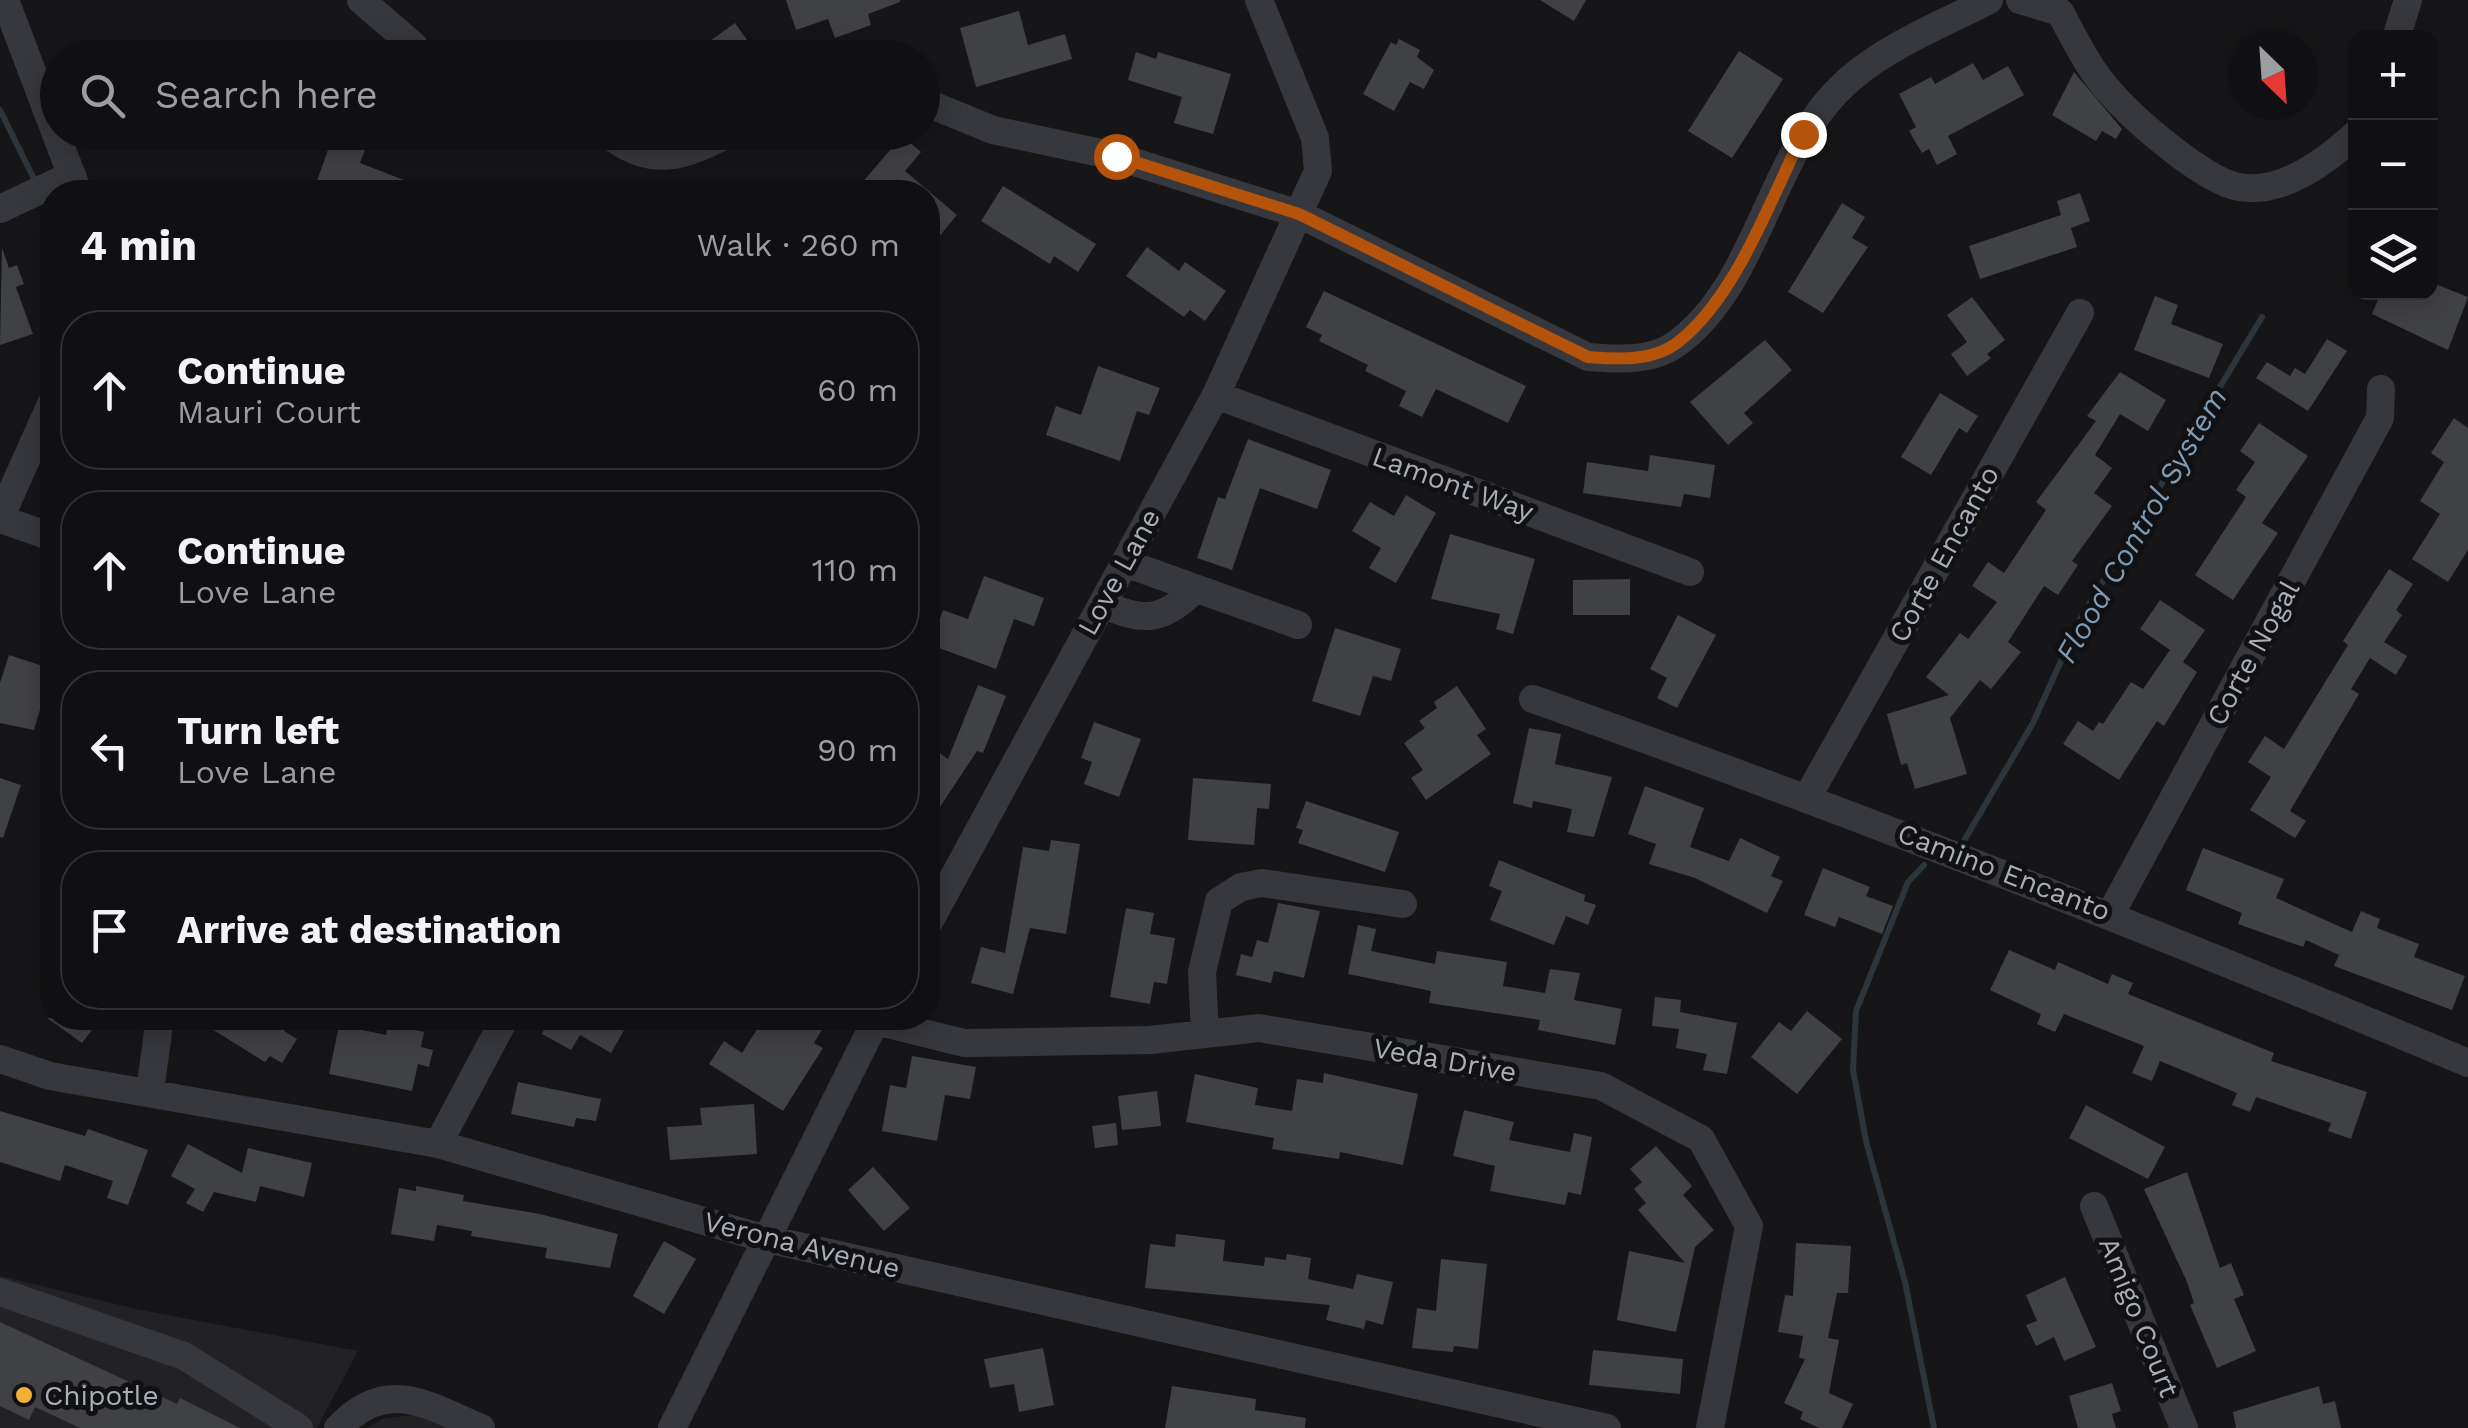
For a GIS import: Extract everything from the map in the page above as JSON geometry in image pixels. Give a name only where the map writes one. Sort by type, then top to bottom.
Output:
[{"type":"street","points":[[6,0],[40,101]]},
{"type":"street","points":[[361,0],[407,40]]},
{"type":"street","name":"Love Lane","points":[[940,902],[1216,395],[1318,171],[1315,138],[1259,0]]},
{"type":"street","points":[[940,108],[994,130],[1116,156],[1299,214],[1588,357],[1631,360],[1675,345],[1719,300],[1803,134],[1848,79],[1889,52],[1988,0]]},
{"type":"street","points":[[2399,30],[2408,0]]},
{"type":"street","points":[[2041,2],[2060,12],[2108,90],[2212,176],[2240,188],[2278,183],[2316,167],[2348,141]]},
{"type":"street","points":[[57,150],[67,180]]},
{"type":"street","points":[[628,150],[670,155],[696,150]]},
{"type":"street","points":[[10,204],[40,194]]},
{"type":"street","name":"Corte Encanto","points":[[1808,796],[2080,313]]},
{"type":"street","name":"Corte Nogal","points":[[2111,913],[2380,418],[2381,390]]},
{"type":"street","name":"Lamont Way","points":[[1216,395],[1690,572]]},
{"type":"street","points":[[40,429],[0,518],[40,533]]},
{"type":"street","points":[[1125,563],[1298,624]]},
{"type":"street","points":[[1102,604],[1133,618],[1157,616],[1179,606],[1195,589]]},
{"type":"street","name":"Camino Encanto","points":[[1534,699],[1808,796],[2111,913],[2468,1063]]},
{"type":"street","points":[[1206,1034],[1202,972],[1220,901],[1242,887],[1262,883],[1404,904]]},
{"type":"street","name":"Veda Drive","points":[[915,1030],[964,1044],[1150,1040],[1259,1028],[1601,1086],[1701,1139],[1748,1226],[1710,1428]]},
{"type":"street","points":[[150,1091],[158,1030]]},
{"type":"street","points":[[438,1144],[499,1030]]},
{"type":"street","points":[[672,1428],[763,1238],[870,1030]]},
{"type":"street","name":"Verona Avenue","points":[[0,1059],[50,1076],[438,1144],[763,1238],[1606,1428]]},
{"type":"street","name":"Amigo Court","points":[[2094,1206],[2184,1428]]},
{"type":"street","points":[[0,1292],[184,1356],[298,1428]]},
{"type":"street","points":[[338,1428],[373,1404],[408,1396],[481,1428]]},
{"type":"shaded area","points":[[0,1276],[136,1309],[358,1351],[317,1428],[0,1428]]},
{"type":"shaded area","points":[[426,1413],[454,1428],[367,1428],[382,1419]]},
{"type":"building","points":[[786,0],[900,2],[868,14],[871,25],[835,38],[828,19],[796,30]]},
{"type":"building","points":[[1540,0],[1586,0],[1574,21]]},
{"type":"building","points":[[1019,11],[1028,45],[1065,34],[1072,59],[976,87],[960,28]]},
{"type":"building","points":[[735,23],[747,40],[711,40]]},
{"type":"building","points":[[1399,39],[1420,50],[1417,57],[1434,70],[1424,89],[1410,82],[1394,111],[1363,94],[1391,42],[1396,45]]},
{"type":"building","points":[[1739,51],[1783,79],[1732,158],[1688,131]]},
{"type":"building","points":[[1136,52],[1156,59],[1158,52],[1231,74],[1213,134],[1174,123],[1182,97],[1128,80]]},
{"type":"building","points":[[1973,63],[1983,80],[2008,66],[2024,95],[1948,136],[1957,154],[1937,165],[1929,149],[1922,153],[1909,131],[1916,127],[1899,94],[1931,77],[1935,84]]},
{"type":"building","points":[[2074,72],[2122,129],[2116,139],[2102,131],[2096,141],[2052,115]]},
{"type":"building","points":[[328,150],[365,150],[360,163],[404,180],[317,180]]},
{"type":"building","points":[[890,150],[921,152],[905,171],[916,180],[864,180]]},
{"type":"building","points":[[1003,186],[1096,244],[1078,272],[1054,256],[1050,264],[981,221]]},
{"type":"building","points":[[2080,193],[2090,221],[2071,228],[2077,247],[1980,279],[1969,246],[2061,215],[2057,201]]},
{"type":"building","points":[[940,201],[957,215],[940,236]]},
{"type":"building","points":[[1842,203],[1865,217],[1852,238],[1868,247],[1823,313],[1788,292]]},
{"type":"building","points":[[1147,247],[1179,271],[1185,262],[1226,291],[1205,321],[1190,310],[1184,317],[1126,276]]},
{"type":"building","points":[[2,248],[9,268],[17,265],[24,284],[16,287],[33,334],[0,345]]},
{"type":"building","points":[[2438,285],[2468,297],[2448,350],[2372,314],[2378,300],[2438,300]]},
{"type":"building","points":[[1324,291],[1526,386],[1508,423],[1436,389],[1422,417],[1399,406],[1406,391],[1365,371],[1368,365],[1319,341],[1322,335],[1306,327]]},
{"type":"building","points":[[2155,296],[2178,305],[2171,324],[2223,344],[2209,378],[2134,350]]},
{"type":"building","points":[[1972,297],[2005,340],[1987,354],[1991,358],[1967,376],[1951,354],[1967,342],[1947,315]]},
{"type":"building","points":[[2327,339],[2347,351],[2308,411],[2256,378],[2267,362],[2290,376],[2295,368],[2305,374]]},
{"type":"building","points":[[1765,340],[1792,370],[1744,413],[1753,423],[1728,445],[1690,402]]},
{"type":"building","points":[[1098,366],[1160,388],[1149,415],[1137,411],[1120,461],[1046,435],[1056,406],[1081,415]]},
{"type":"building","points":[[2120,372],[2166,400],[2148,431],[2120,414],[2095,455],[2112,468],[2094,493],[2112,506],[2072,561],[2078,565],[2058,595],[2044,586],[2008,642],[2021,652],[1991,689],[1980,680],[1950,718],[1967,774],[1915,789],[1907,763],[1901,765],[1887,714],[1949,695],[1926,677],[1960,633],[1968,639],[1997,602],[1972,586],[1988,562],[2004,573],[2046,510],[2036,502],[2096,421],[2087,416]]},
{"type":"building","points":[[1940,393],[1978,416],[1967,433],[1959,428],[1931,475],[1901,457]]},
{"type":"building","points":[[2454,418],[2468,428],[2468,550],[2448,582],[2412,559],[2440,514],[2420,501],[2444,462],[2431,453]]},
{"type":"building","points":[[2259,423],[2308,456],[2262,523],[2278,533],[2233,600],[2195,575],[2246,497],[2236,490],[2255,462],[2240,451]]},
{"type":"building","points":[[1248,439],[1331,470],[1317,509],[1260,488],[1232,570],[1197,558],[1218,497],[1225,499]]},
{"type":"building","points":[[1650,455],[1715,465],[1710,498],[1684,494],[1681,507],[1583,493],[1587,462],[1648,471]]},
{"type":"building","points":[[1406,495],[1436,513],[1396,583],[1369,568],[1381,548],[1352,531],[1370,502],[1394,516]]},
{"type":"building","points":[[1450,534],[1535,559],[1513,634],[1496,629],[1500,614],[1431,599]]},
{"type":"building","points":[[2389,569],[2413,584],[2396,610],[2402,615],[2384,642],[2407,656],[2396,675],[2370,658],[2351,689],[2359,694],[2290,811],[2306,821],[2295,838],[2250,810],[2271,777],[2248,762],[2265,736],[2284,749],[2348,645],[2343,641]]},
{"type":"building","points":[[984,576],[1044,598],[1034,626],[1014,619],[996,669],[940,648],[943,610],[968,619]]},
{"type":"building","points":[[1630,579],[1630,615],[1573,615],[1573,580]]},
{"type":"building","points":[[2160,600],[2205,630],[2183,662],[2197,672],[2164,726],[2157,721],[2119,780],[2063,744],[2078,721],[2093,731],[2099,722],[2103,724],[2131,682],[2143,689],[2170,650],[2140,629]]},
{"type":"building","points":[[1678,615],[1716,635],[1677,708],[1657,698],[1667,678],[1650,669]]},
{"type":"building","points":[[1335,628],[1401,649],[1391,681],[1373,676],[1360,716],[1312,701]]},
{"type":"building","points":[[9,655],[40,665],[40,710],[34,730],[0,723],[0,683]]},
{"type":"building","points":[[978,685],[1006,696],[983,753],[977,751],[940,807],[940,753],[948,759]]},
{"type":"building","points":[[1457,686],[1486,729],[1477,735],[1491,754],[1426,800],[1411,778],[1423,770],[1404,743],[1425,728],[1419,721],[1437,708],[1434,702]]},
{"type":"building","points":[[1094,722],[1141,739],[1119,797],[1084,784],[1092,762],[1081,758]]},
{"type":"building","points":[[1529,728],[1561,734],[1555,764],[1612,777],[1594,837],[1567,832],[1572,809],[1533,801],[1532,808],[1513,803]]},
{"type":"building","points":[[0,778],[21,785],[3,838],[0,837]]},
{"type":"building","points":[[1193,778],[1271,784],[1269,809],[1257,808],[1254,845],[1188,840]]},
{"type":"building","points":[[1645,786],[1704,808],[1690,847],[1729,861],[1740,838],[1780,857],[1771,876],[1783,881],[1767,913],[1695,878],[1649,864],[1656,844],[1628,834]]},
{"type":"building","points":[[1306,801],[1399,832],[1385,872],[1298,843],[1303,830],[1296,828]]},
{"type":"building","points":[[1051,840],[1080,844],[1066,934],[1030,928],[1013,994],[971,983],[981,947],[1005,953],[1023,847],[1049,851]]},
{"type":"building","points":[[2203,848],[2284,879],[2276,898],[2352,932],[2361,911],[2380,919],[2377,928],[2419,944],[2414,957],[2465,976],[2452,1010],[2334,966],[2339,955],[2306,940],[2303,947],[2238,924],[2242,913],[2186,890]]},
{"type":"building","points":[[1499,860],[1585,895],[1584,901],[1596,905],[1588,925],[1566,916],[1554,945],[1490,920],[1502,891],[1489,886]]},
{"type":"building","points":[[1823,868],[1870,887],[1866,896],[1893,906],[1882,934],[1839,917],[1835,927],[1804,915]]},
{"type":"building","points":[[1278,903],[1320,911],[1304,978],[1274,971],[1271,983],[1236,975],[1241,954],[1252,957],[1257,940],[1268,943]]},
{"type":"building","points":[[1126,908],[1154,913],[1150,934],[1175,938],[1167,984],[1154,982],[1150,1004],[1110,997]]},
{"type":"building","points":[[1358,925],[1376,929],[1371,951],[1435,964],[1437,951],[1507,962],[1503,986],[1545,993],[1550,969],[1580,973],[1574,1000],[1622,1009],[1615,1045],[1538,1030],[1540,1020],[1429,1003],[1431,991],[1348,974]]},
{"type":"building","points":[[2009,950],[2055,970],[2058,962],[2108,984],[2112,974],[2133,983],[2128,994],[2274,1053],[2271,1061],[2367,1092],[2351,1139],[2328,1131],[2331,1123],[2256,1097],[2250,1112],[2232,1105],[2237,1093],[2160,1061],[2152,1081],[2132,1073],[2144,1046],[2064,1014],[2055,1032],[2037,1024],[2041,1014],[1990,990]]},
{"type":"building","points":[[1655,997],[1681,1000],[1680,1012],[1737,1023],[1727,1074],[1703,1070],[1707,1054],[1676,1048],[1679,1029],[1652,1026]]},
{"type":"building","points":[[1807,1011],[1842,1039],[1797,1094],[1751,1057],[1779,1022],[1791,1031]]},
{"type":"building","points":[[64,1030],[92,1030],[82,1043]]},
{"type":"building","points":[[213,1030],[285,1030],[297,1039],[282,1063],[270,1056],[265,1062]]},
{"type":"building","points":[[338,1030],[386,1035],[387,1030],[424,1032],[421,1047],[433,1050],[429,1067],[418,1064],[412,1091],[329,1074]]},
{"type":"building","points":[[544,1030],[624,1030],[611,1053],[580,1035],[571,1050],[542,1034]]},
{"type":"building","points":[[756,1030],[822,1030],[814,1043],[823,1048],[783,1111],[709,1064],[724,1041],[742,1053]]},
{"type":"building","points":[[912,1056],[976,1067],[970,1099],[945,1095],[937,1141],[882,1131],[890,1085],[906,1088]]},
{"type":"building","points":[[1324,1073],[1418,1094],[1403,1165],[1340,1152],[1339,1159],[1272,1149],[1274,1138],[1186,1122],[1195,1074],[1258,1088],[1255,1105],[1292,1111],[1297,1079],[1323,1083]]},
{"type":"building","points":[[518,1082],[601,1099],[596,1121],[576,1118],[574,1127],[511,1114]]},
{"type":"building","points":[[1157,1091],[1161,1126],[1122,1130],[1118,1096]]},
{"type":"building","points":[[754,1104],[757,1154],[670,1160],[667,1127],[702,1125],[700,1108]]},
{"type":"building","points":[[2086,1105],[2165,1147],[2148,1179],[2069,1138]]},
{"type":"building","points":[[1464,1110],[1514,1122],[1509,1140],[1570,1152],[1574,1133],[1592,1137],[1581,1195],[1568,1192],[1565,1205],[1490,1191],[1495,1166],[1453,1156]]},
{"type":"building","points":[[0,1111],[85,1136],[88,1129],[148,1150],[128,1205],[107,1198],[113,1181],[65,1165],[60,1181],[0,1162]]},
{"type":"building","points":[[1116,1123],[1118,1145],[1095,1148],[1092,1126]]},
{"type":"building","points":[[188,1144],[242,1173],[248,1148],[312,1163],[304,1197],[260,1186],[256,1202],[214,1192],[203,1212],[186,1203],[195,1189],[171,1176]]},
{"type":"building","points":[[1656,1146],[1692,1186],[1683,1195],[1714,1230],[1695,1247],[1676,1332],[1617,1320],[1629,1251],[1685,1263],[1638,1210],[1646,1203],[1634,1189],[1642,1182],[1630,1169]]},
{"type":"building","points":[[873,1167],[910,1208],[884,1231],[848,1190]]},
{"type":"building","points":[[2187,1172],[2220,1268],[2231,1263],[2244,1295],[2234,1299],[2256,1351],[2217,1368],[2190,1305],[2194,1303],[2187,1282],[2144,1189]]},
{"type":"building","points":[[416,1186],[464,1195],[463,1201],[540,1214],[618,1234],[610,1268],[545,1258],[547,1248],[471,1236],[472,1231],[437,1225],[434,1241],[391,1234],[399,1188],[416,1191]]},
{"type":"building","points":[[1176,1234],[1225,1240],[1223,1261],[1264,1266],[1265,1257],[1286,1260],[1287,1254],[1311,1258],[1308,1279],[1353,1289],[1357,1274],[1393,1282],[1383,1325],[1366,1320],[1364,1329],[1326,1320],[1330,1305],[1145,1288],[1150,1244],[1175,1247]]},
{"type":"building","points":[[664,1241],[696,1259],[664,1314],[633,1296]]},
{"type":"building","points":[[1796,1243],[1851,1246],[1848,1293],[1837,1293],[1828,1338],[1839,1340],[1829,1393],[1853,1404],[1842,1428],[1819,1428],[1800,1419],[1803,1412],[1784,1403],[1805,1359],[1799,1358],[1803,1336],[1778,1332],[1785,1295],[1793,1296]]},
{"type":"building","points":[[1441,1259],[1487,1264],[1478,1349],[1454,1346],[1453,1352],[1412,1348],[1417,1308],[1436,1311]]},
{"type":"building","points":[[2065,1277],[2096,1347],[2064,1361],[2054,1337],[2036,1346],[2026,1325],[2037,1321],[2026,1295]]},
{"type":"building","points":[[0,1322],[177,1404],[180,1398],[240,1428],[80,1428],[35,1407],[29,1420],[0,1406]]},
{"type":"building","points":[[1043,1348],[1054,1405],[1019,1412],[1014,1384],[990,1388],[984,1359]]},
{"type":"building","points":[[1593,1350],[1683,1359],[1680,1394],[1589,1385]]},
{"type":"building","points":[[2112,1383],[2121,1411],[2112,1414],[2116,1428],[2078,1428],[2069,1396]]},
{"type":"building","points":[[1172,1386],[1256,1399],[1255,1410],[1306,1418],[1305,1428],[1165,1428]]},
{"type":"building","points":[[2319,1386],[2323,1404],[2335,1401],[2341,1428],[2236,1428],[2233,1412]]},
{"type":"waterway","points":[[0,110],[37,185]]},
{"type":"waterway","name":"Flood Control System","points":[[1965,839],[2033,723],[2079,621],[2262,317]]},
{"type":"waterway","name":"Flood Control System","points":[[1924,865],[1908,882],[1856,1011],[1853,1070],[1866,1141],[1905,1282],[1934,1428]]},
{"type":"place","name":"Chipotle","points":[[24,1395]]},
{"type":"route","points":[[1116,156],[1299,214],[1588,357],[1631,360],[1675,345],[1719,300],[1803,134]]}]
